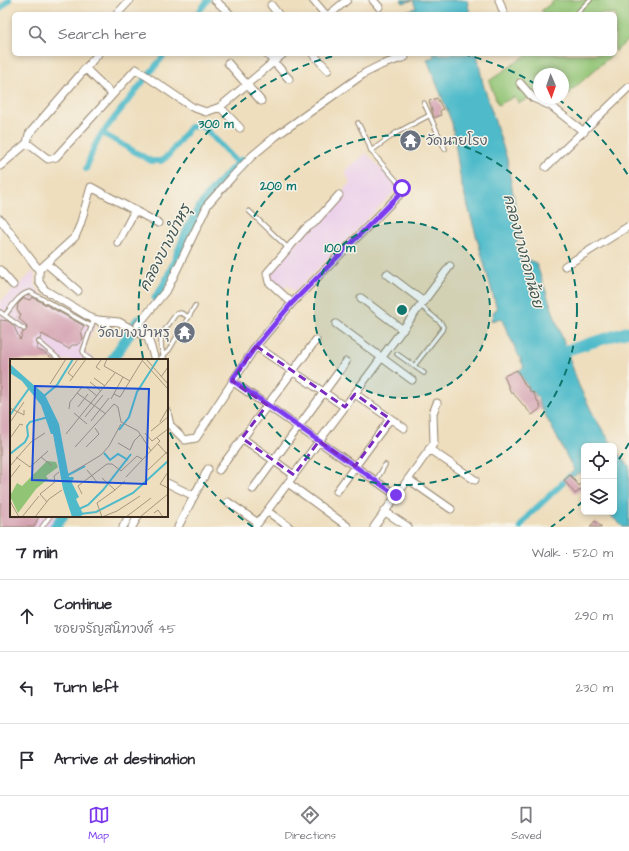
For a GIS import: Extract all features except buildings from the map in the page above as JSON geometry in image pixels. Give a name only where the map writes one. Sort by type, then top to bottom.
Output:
[{"type":"street","points":[[119,12],[130,0]]},
{"type":"street","points":[[215,0],[228,12]]},
{"type":"street","points":[[313,0],[323,12]]},
{"type":"street","points":[[332,12],[347,0]]},
{"type":"street","points":[[373,0],[379,7]]},
{"type":"street","points":[[499,0],[503,12]]},
{"type":"street","points":[[271,6],[276,12]]},
{"type":"street","points":[[0,166],[27,143],[29,134],[96,56]]},
{"type":"street","points":[[268,56],[289,79]]},
{"type":"street","points":[[27,143],[48,159],[56,158],[136,69],[192,107],[206,112],[220,106],[280,56]]},
{"type":"street","points":[[315,56],[328,70]]},
{"type":"street","points":[[155,359],[149,338],[150,336],[138,325],[168,288],[208,204],[252,156],[276,136],[354,81],[381,65],[405,57]]},
{"type":"street","points":[[228,63],[261,101]]},
{"type":"street","points":[[85,68],[112,94]]},
{"type":"street","points":[[520,83],[534,98],[551,106],[571,120],[584,132]]},
{"type":"street","points":[[546,167],[629,87]]},
{"type":"street","points":[[220,106],[240,128]]},
{"type":"street","points":[[39,270],[75,237],[91,187],[158,224]]},
{"type":"street","points":[[168,427],[185,440],[196,438],[232,380],[256,346],[292,303],[400,194]]},
{"type":"street","points":[[292,303],[271,285],[266,277],[267,273],[305,229],[314,223],[339,195]]},
{"type":"street","points":[[118,243],[135,210]]},
{"type":"street","points":[[0,219],[39,270],[40,286],[49,295],[110,331]]},
{"type":"street","points":[[565,266],[629,226]]},
{"type":"street","points":[[47,264],[78,291]]},
{"type":"street","points":[[228,502],[257,525],[450,266]]},
{"type":"street","points":[[0,270],[13,285]]},
{"type":"street","points":[[387,274],[423,304]]},
{"type":"street","points":[[361,298],[403,330]]},
{"type":"street","points":[[94,322],[114,321],[125,324],[149,338]]},
{"type":"street","points":[[336,324],[412,380]]},
{"type":"street","points":[[219,470],[316,340]]},
{"type":"street","points":[[256,346],[345,407]]},
{"type":"street","points":[[253,490],[346,362]]},
{"type":"street","points":[[232,380],[396,495]]},
{"type":"street","points":[[355,394],[404,428]]},
{"type":"street","points":[[374,527],[429,449],[434,439],[433,414],[437,403]]},
{"type":"street","points":[[337,490],[390,419]]},
{"type":"street","points":[[242,438],[294,475]]},
{"type":"street","points":[[429,449],[474,480]]},
{"type":"street","points":[[178,527],[208,469]]},
{"type":"street","points":[[408,479],[451,509]]},
{"type":"street","points":[[168,483],[194,496]]},
{"type":"street","points":[[288,483],[347,526]]},
{"type":"street","points":[[267,511],[289,527]]},
{"type":"street","points":[[384,511],[408,527]]},
{"type":"street","points":[[124,527],[129,517]]},
{"type":"street","points":[[132,527],[137,517]]},
{"type":"lane","points":[[578,12],[590,0]]},
{"type":"lane","points":[[424,103],[445,149]]},
{"type":"lane","points":[[371,151],[396,133],[430,115]]},
{"type":"lane","points":[[358,124],[368,142],[371,151],[401,186],[402,190],[400,194]]},
{"type":"lane","points":[[249,211],[288,248]]},
{"type":"lane","points":[[5,315],[20,298],[30,292],[94,322],[83,351],[85,356],[90,359]]},
{"type":"lane","points":[[414,366],[443,327],[423,304]]},
{"type":"lane","points":[[161,359],[164,357],[195,306]]},
{"type":"lane","points":[[0,312],[24,330]]},
{"type":"lane","points":[[164,357],[160,342],[164,332],[176,314],[181,313],[189,317]]},
{"type":"lane","points":[[39,342],[59,359]]},
{"type":"lane","points":[[397,354],[424,373]]},
{"type":"lane","points":[[376,480],[385,465]]},
{"type":"lane","points":[[42,527],[49,517]]},
{"type":"highlighted area","points":[[256,346],[345,407],[355,394],[390,419],[355,466],[319,441],[294,475],[242,438],[267,405],[232,381]]},
{"type":"shaded area","points":[[366,153],[399,187],[295,292],[288,285],[281,291],[268,279],[268,274],[350,183],[345,171]]},
{"type":"shaded area","points":[[34,271],[35,285],[41,295],[96,325],[81,349],[95,359],[10,359],[10,517],[55,517],[49,527],[0,527],[0,302]]},
{"type":"green space","points":[[555,0],[629,0],[629,39],[617,50],[617,12],[541,11]]},
{"type":"green space","points":[[525,56],[611,56],[569,93],[569,68],[533,68],[533,101],[528,99],[519,103],[514,97],[498,105],[489,81]]},
{"type":"green space","points":[[539,104],[556,104],[550,109]]},
{"type":"water","points":[[401,0],[413,0],[403,3]]},
{"type":"water","points":[[413,0],[467,0],[470,12],[403,12],[416,8]]},
{"type":"water","points":[[434,56],[477,56],[483,84],[507,159],[520,235],[516,244],[521,261],[527,259],[536,263],[579,386],[595,418],[611,443],[581,443],[581,473],[580,472],[572,477],[570,474],[574,470],[538,401],[539,400],[534,392],[532,393],[518,371],[524,367],[501,318],[491,321],[494,311],[497,309],[461,182],[452,123],[427,59]]},
{"type":"water","points":[[617,452],[629,466],[629,527],[623,527],[610,515],[617,515]]},
{"type":"waterway","points":[[0,9],[9,0]]},
{"type":"waterway","points":[[199,12],[208,0]]},
{"type":"waterway","points":[[86,169],[94,147],[100,136],[163,56]]},
{"type":"waterway","points":[[102,133],[151,161],[161,161],[168,156],[190,127],[201,126],[206,129],[239,165]]},
{"type":"waterway","name":"คลองบางบำหรุ","points":[[157,298],[173,269],[185,238],[200,210],[217,188],[242,162]]},
{"type":"waterway","name":"คลองบางบำหรุ","points":[[113,359],[138,321]]},
{"type":"waterway","points":[[555,354],[629,331]]},
{"type":"waterway","points":[[520,527],[528,516],[570,476]]},
{"type":"waterway","name":"คลองบางบำหรุ","points":[[55,527],[62,517]]},
{"type":"place","name":"วัดนายโรง","points":[[410,141]]},
{"type":"place","name":"วัดบางบำหรุ","points":[[185,333]]},
{"type":"route","points":[[396,495],[232,380],[256,346],[292,303],[400,194],[402,188]]},
{"type":"water label","name":"คลองบางกอกน้อย","points":[[523,251]]}]
